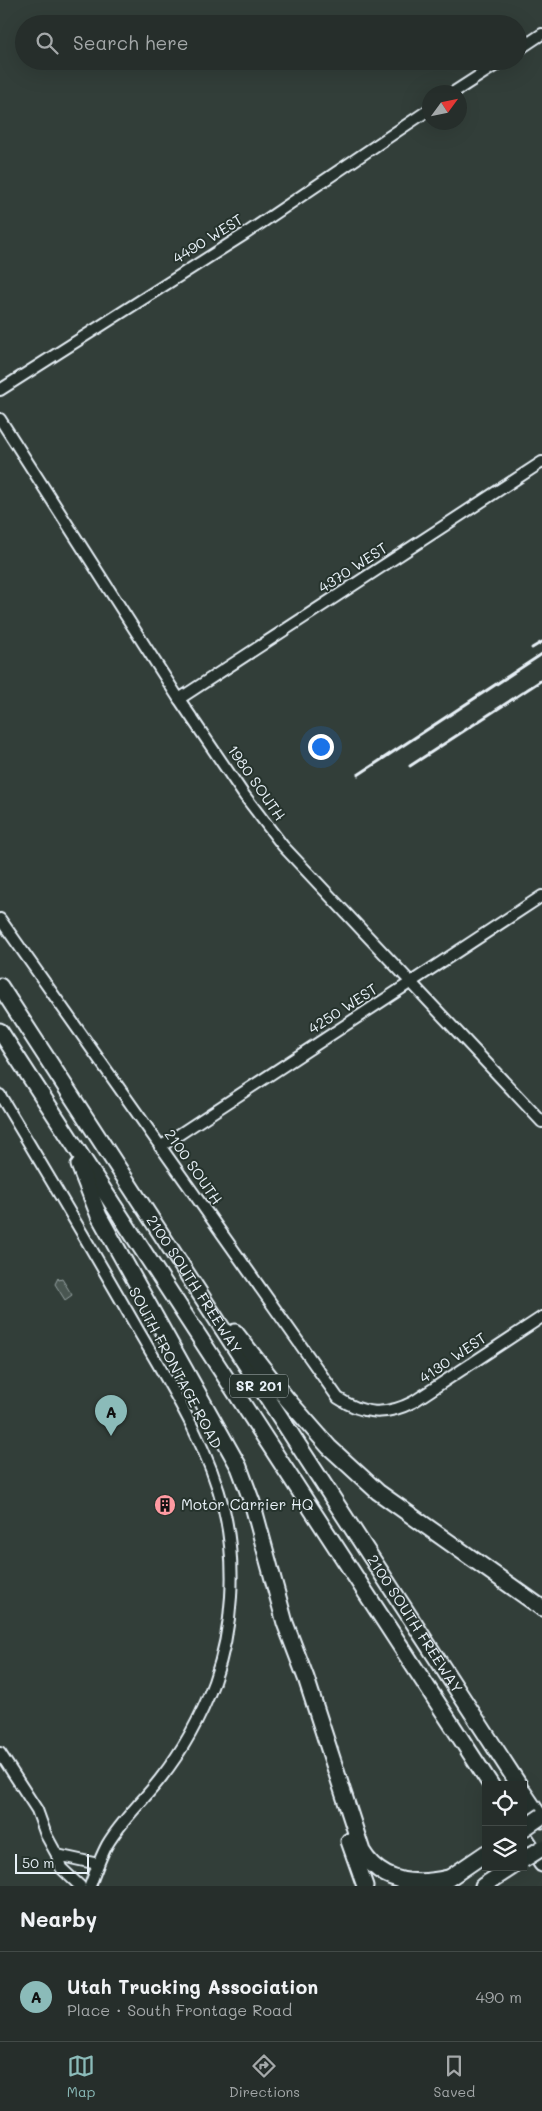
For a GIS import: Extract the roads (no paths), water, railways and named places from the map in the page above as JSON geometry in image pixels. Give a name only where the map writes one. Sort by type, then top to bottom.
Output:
[{"type":"highway","name":"2100 SOUTH FREEWAY","points":[[0,986],[516,1781]]},
{"type":"highway","name":"2100 SOUTH FREEWAY","points":[[0,1031],[488,1781]]},
{"type":"highway","points":[[64,1086],[134,1184],[230,1326],[287,1400],[329,1447],[378,1492],[542,1608]]},
{"type":"highway","points":[[68,1135],[99,1216],[239,1467],[252,1502],[286,1623],[306,1678],[356,1837],[368,1860],[383,1874],[400,1882],[423,1884],[443,1882],[482,1855]]},
{"type":"highway","points":[[306,1678],[351,1848],[365,1886]]},
{"type":"highway","points":[[527,1798],[542,1820]]},
{"type":"highway","points":[[527,1826],[542,1816]]},
{"type":"highway","points":[[527,1841],[542,1864]]},
{"type":"highway","points":[[527,1857],[542,1848]]},
{"type":"highway","points":[[483,1886],[507,1871]]},
{"type":"street","points":[[527,44],[542,34]]},
{"type":"street","points":[[465,85],[488,70]]},
{"type":"street","name":"4490 WEST","points":[[0,390],[245,234],[422,114]]},
{"type":"street","name":"1980 SOUTH","points":[[0,419],[244,796],[283,846],[542,1122]]},
{"type":"street","name":"4370 WEST","points":[[180,699],[542,462]]},
{"type":"street","name":"4250 WEST","points":[[160,1147],[542,896]]},
{"type":"street","name":"2100 SOUTH","points":[[0,919],[327,1384],[338,1398],[349,1405],[361,1411],[376,1413]]},
{"type":"street","name":"SOUTH FRONTAGE ROAD","points":[[0,1096],[98,1260],[194,1429],[211,1469],[224,1511],[231,1555],[230,1597],[225,1640],[214,1680],[204,1706],[194,1727],[161,1778],[107,1844],[90,1886]]},
{"type":"street","name":"4130 WEST","points":[[376,1413],[402,1408],[413,1402],[542,1317]]},
{"type":"street","points":[[0,1753],[34,1806],[48,1841],[57,1855],[61,1868],[80,1886]]},
{"type":"street","points":[[57,1855],[98,1864]]},
{"type":"railway","points":[[532,648],[542,642]]},
{"type":"railway","points":[[358,775],[542,654]]},
{"type":"railway","points":[[410,766],[542,680]]},
{"type":"place","name":"Utah Trucking Association","points":[[111,1436]]},
{"type":"place","name":"Motor Carrier HQ","points":[[165,1505]]}]
